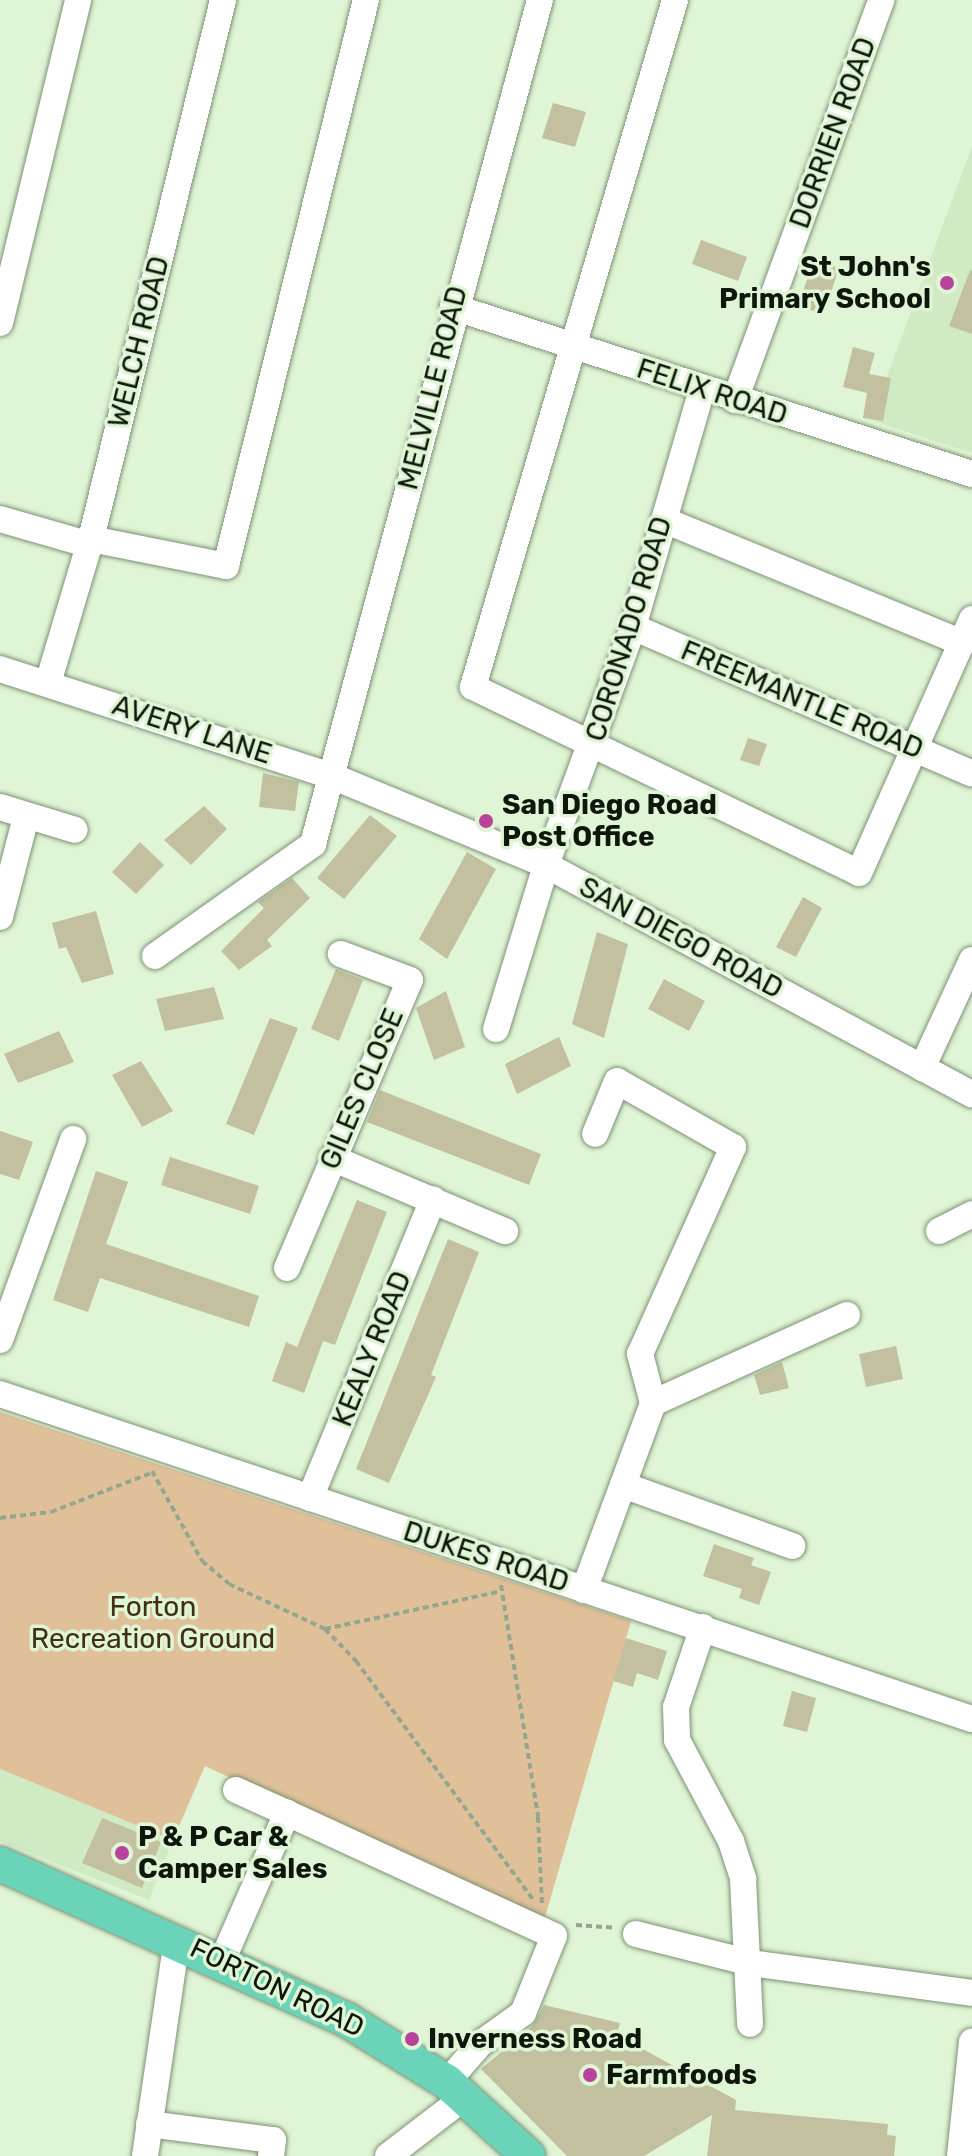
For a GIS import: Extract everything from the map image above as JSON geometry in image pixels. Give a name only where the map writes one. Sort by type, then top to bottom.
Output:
[{"type":"main road","name":"FORTON ROAD","points":[[0,1864],[177,1940],[347,2020],[456,2089],[528,2156]]},
{"type":"street","points":[[0,323],[78,0]]},
{"type":"street","name":"WELCH ROAD","points":[[48,683],[91,542],[223,0]]},
{"type":"street","points":[[0,519],[91,542],[226,566],[366,0]]},
{"type":"street","name":"MELVILLE ROAD","points":[[155,956],[313,844],[334,777],[453,307],[540,0]]},
{"type":"street","points":[[664,520],[968,631],[859,873],[473,687],[675,0]]},
{"type":"street","name":"DORRIEN ROAD","points":[[735,400],[881,0]]},
{"type":"street","name":"FELIX ROAD","points":[[453,307],[972,474]]},
{"type":"street","name":"CORONADO ROAD","points":[[496,1029],[546,865],[593,746],[633,627],[702,389]]},
{"type":"street","name":"FREEMANTLE ROAD","points":[[633,627],[972,774]]},
{"type":"street","name":"AVERY LANE","points":[[0,669],[334,777],[382,799]]},
{"type":"street","name":"SAN DIEGO ROAD","points":[[382,799],[546,865],[972,1094]]},
{"type":"street","points":[[0,807],[75,830]]},
{"type":"street","points":[[0,917],[26,817]]},
{"type":"street","name":"GILES CLOSE","points":[[287,1268],[410,980],[341,954]]},
{"type":"street","points":[[922,1068],[972,960]]},
{"type":"street","points":[[584,1590],[653,1403],[640,1354],[733,1147],[617,1081],[595,1134]]},
{"type":"street","points":[[0,1340],[73,1139]]},
{"type":"street","points":[[332,1158],[505,1231]]},
{"type":"street","name":"KEALY ROAD","points":[[310,1498],[433,1199]]},
{"type":"street","points":[[939,1231],[972,1214]]},
{"type":"street","points":[[653,1403],[847,1315]]},
{"type":"street","name":"DUKES ROAD","points":[[0,1394],[156,1462],[310,1498],[509,1567],[703,1627],[972,1719]]},
{"type":"street","points":[[623,1485],[792,1546]]},
{"type":"street","points":[[703,1627],[676,1707],[677,1740],[731,1841],[743,1879],[751,1963],[750,2024]]},
{"type":"street","points":[[236,1790],[554,1936],[523,2013],[480,2044],[456,2089],[388,2156]]},
{"type":"street","points":[[222,1961],[287,1813]]},
{"type":"street","points":[[636,1934],[751,1963],[972,1993]]},
{"type":"street","points":[[145,2156],[177,1940]]},
{"type":"street","points":[[960,2156],[972,2042]]},
{"type":"street","points":[[149,2124],[273,2140],[271,2156]]},
{"type":"path","points":[[0,1518],[64,1508],[156,1462],[189,1546],[214,1572],[325,1629],[365,1673],[542,1910],[538,1817],[498,1592],[509,1567]]},
{"type":"path","points":[[325,1629],[498,1592]]},
{"type":"path","points":[[554,1936],[558,1923],[636,1934]]},
{"type":"shaded area","name":"St John's Primary School","points":[[972,146],[972,453],[871,420]]},
{"type":"shaded area","points":[[0,1769],[173,1840],[149,1900],[0,1841]]},
{"type":"green space","name":"Forton Recreation Ground","points":[[0,1412],[631,1621],[543,1924],[205,1766],[173,1840],[0,1769]]},
{"type":"building","points":[[553,103],[586,112],[575,147],[542,138]]},
{"type":"building","points":[[701,240],[747,257],[738,281],[692,264]]},
{"type":"building","points":[[814,259],[839,268],[824,314],[798,306]]},
{"type":"building","points":[[972,271],[972,334],[949,326]]},
{"type":"building","points":[[853,347],[875,353],[869,374],[891,378],[883,421],[863,418],[867,393],[843,387]]},
{"type":"building","points":[[748,738],[767,744],[759,766],[740,760]]},
{"type":"building","points":[[263,773],[299,782],[295,811],[259,807]]},
{"type":"building","points":[[204,806],[227,829],[191,865],[164,840]]},
{"type":"building","points":[[370,815],[397,836],[344,899],[317,878]]},
{"type":"building","points":[[140,842],[164,865],[136,894],[112,872]]},
{"type":"building","points":[[467,852],[496,869],[447,959],[419,939]]},
{"type":"building","points":[[292,878],[310,898],[267,940],[272,946],[239,970],[221,951],[264,908],[258,902]]},
{"type":"building","points":[[803,897],[822,908],[796,957],[776,947]]},
{"type":"building","points":[[96,911],[114,974],[82,983],[66,947],[59,949],[52,923]]},
{"type":"building","points":[[597,932],[628,944],[604,1038],[572,1024]]},
{"type":"building","points":[[336,969],[363,980],[339,1041],[311,1029]]},
{"type":"building","points":[[664,979],[705,1001],[689,1031],[648,1009]]},
{"type":"building","points":[[214,987],[224,1019],[165,1031],[156,999]]},
{"type":"building","points":[[446,991],[465,1047],[434,1060],[416,1008]]},
{"type":"building","points":[[270,1018],[298,1028],[254,1135],[226,1124]]},
{"type":"building","points":[[59,1031],[74,1062],[18,1083],[4,1054]]},
{"type":"building","points":[[559,1037],[571,1066],[517,1094],[505,1064]]},
{"type":"building","points":[[141,1061],[173,1111],[142,1127],[112,1075]]},
{"type":"building","points":[[380,1090],[541,1154],[529,1185],[367,1122]]},
{"type":"building","points":[[0,1131],[33,1142],[19,1180],[0,1174]]},
{"type":"building","points":[[170,1157],[259,1186],[250,1214],[161,1185]]},
{"type":"building","points":[[96,1171],[128,1182],[106,1244],[259,1296],[249,1327],[100,1278],[88,1312],[53,1300]]},
{"type":"building","points":[[357,1200],[387,1212],[335,1345],[323,1341],[304,1393],[272,1381],[286,1342],[297,1347]]},
{"type":"building","points":[[448,1239],[479,1252],[431,1375],[436,1377],[389,1483],[356,1469]]},
{"type":"building","points":[[896,1346],[903,1379],[866,1387],[859,1354]]},
{"type":"building","points":[[782,1362],[789,1388],[760,1395],[754,1375]]},
{"type":"building","points":[[714,1544],[754,1558],[751,1565],[771,1572],[759,1605],[739,1598],[742,1589],[703,1576]]},
{"type":"building","points":[[626,1638],[667,1651],[658,1680],[637,1673],[633,1687],[613,1681]]},
{"type":"building","points":[[792,1691],[816,1698],[807,1732],[783,1726]]},
{"type":"building","name":"P & P Car & Camper Sales","points":[[102,1818],[161,1842],[142,1888],[82,1863]]},
{"type":"building","name":"Farmfoods","points":[[544,2005],[620,2023],[617,2035],[736,2100],[735,2110],[888,2124],[887,2135],[896,2136],[894,2156],[707,2156],[712,2115],[644,2156],[567,2156],[481,2069],[533,2025]]},
{"type":"place","name":"St John's Primary School","points":[[947,283]]},
{"type":"place","name":"San Diego Road Post Office","points":[[486,821]]},
{"type":"place","name":"P & P Car & Camper Sales","points":[[122,1853]]},
{"type":"place","name":"Inverness Road","points":[[412,2039]]},
{"type":"place","name":"Farmfoods","points":[[590,2075]]}]
